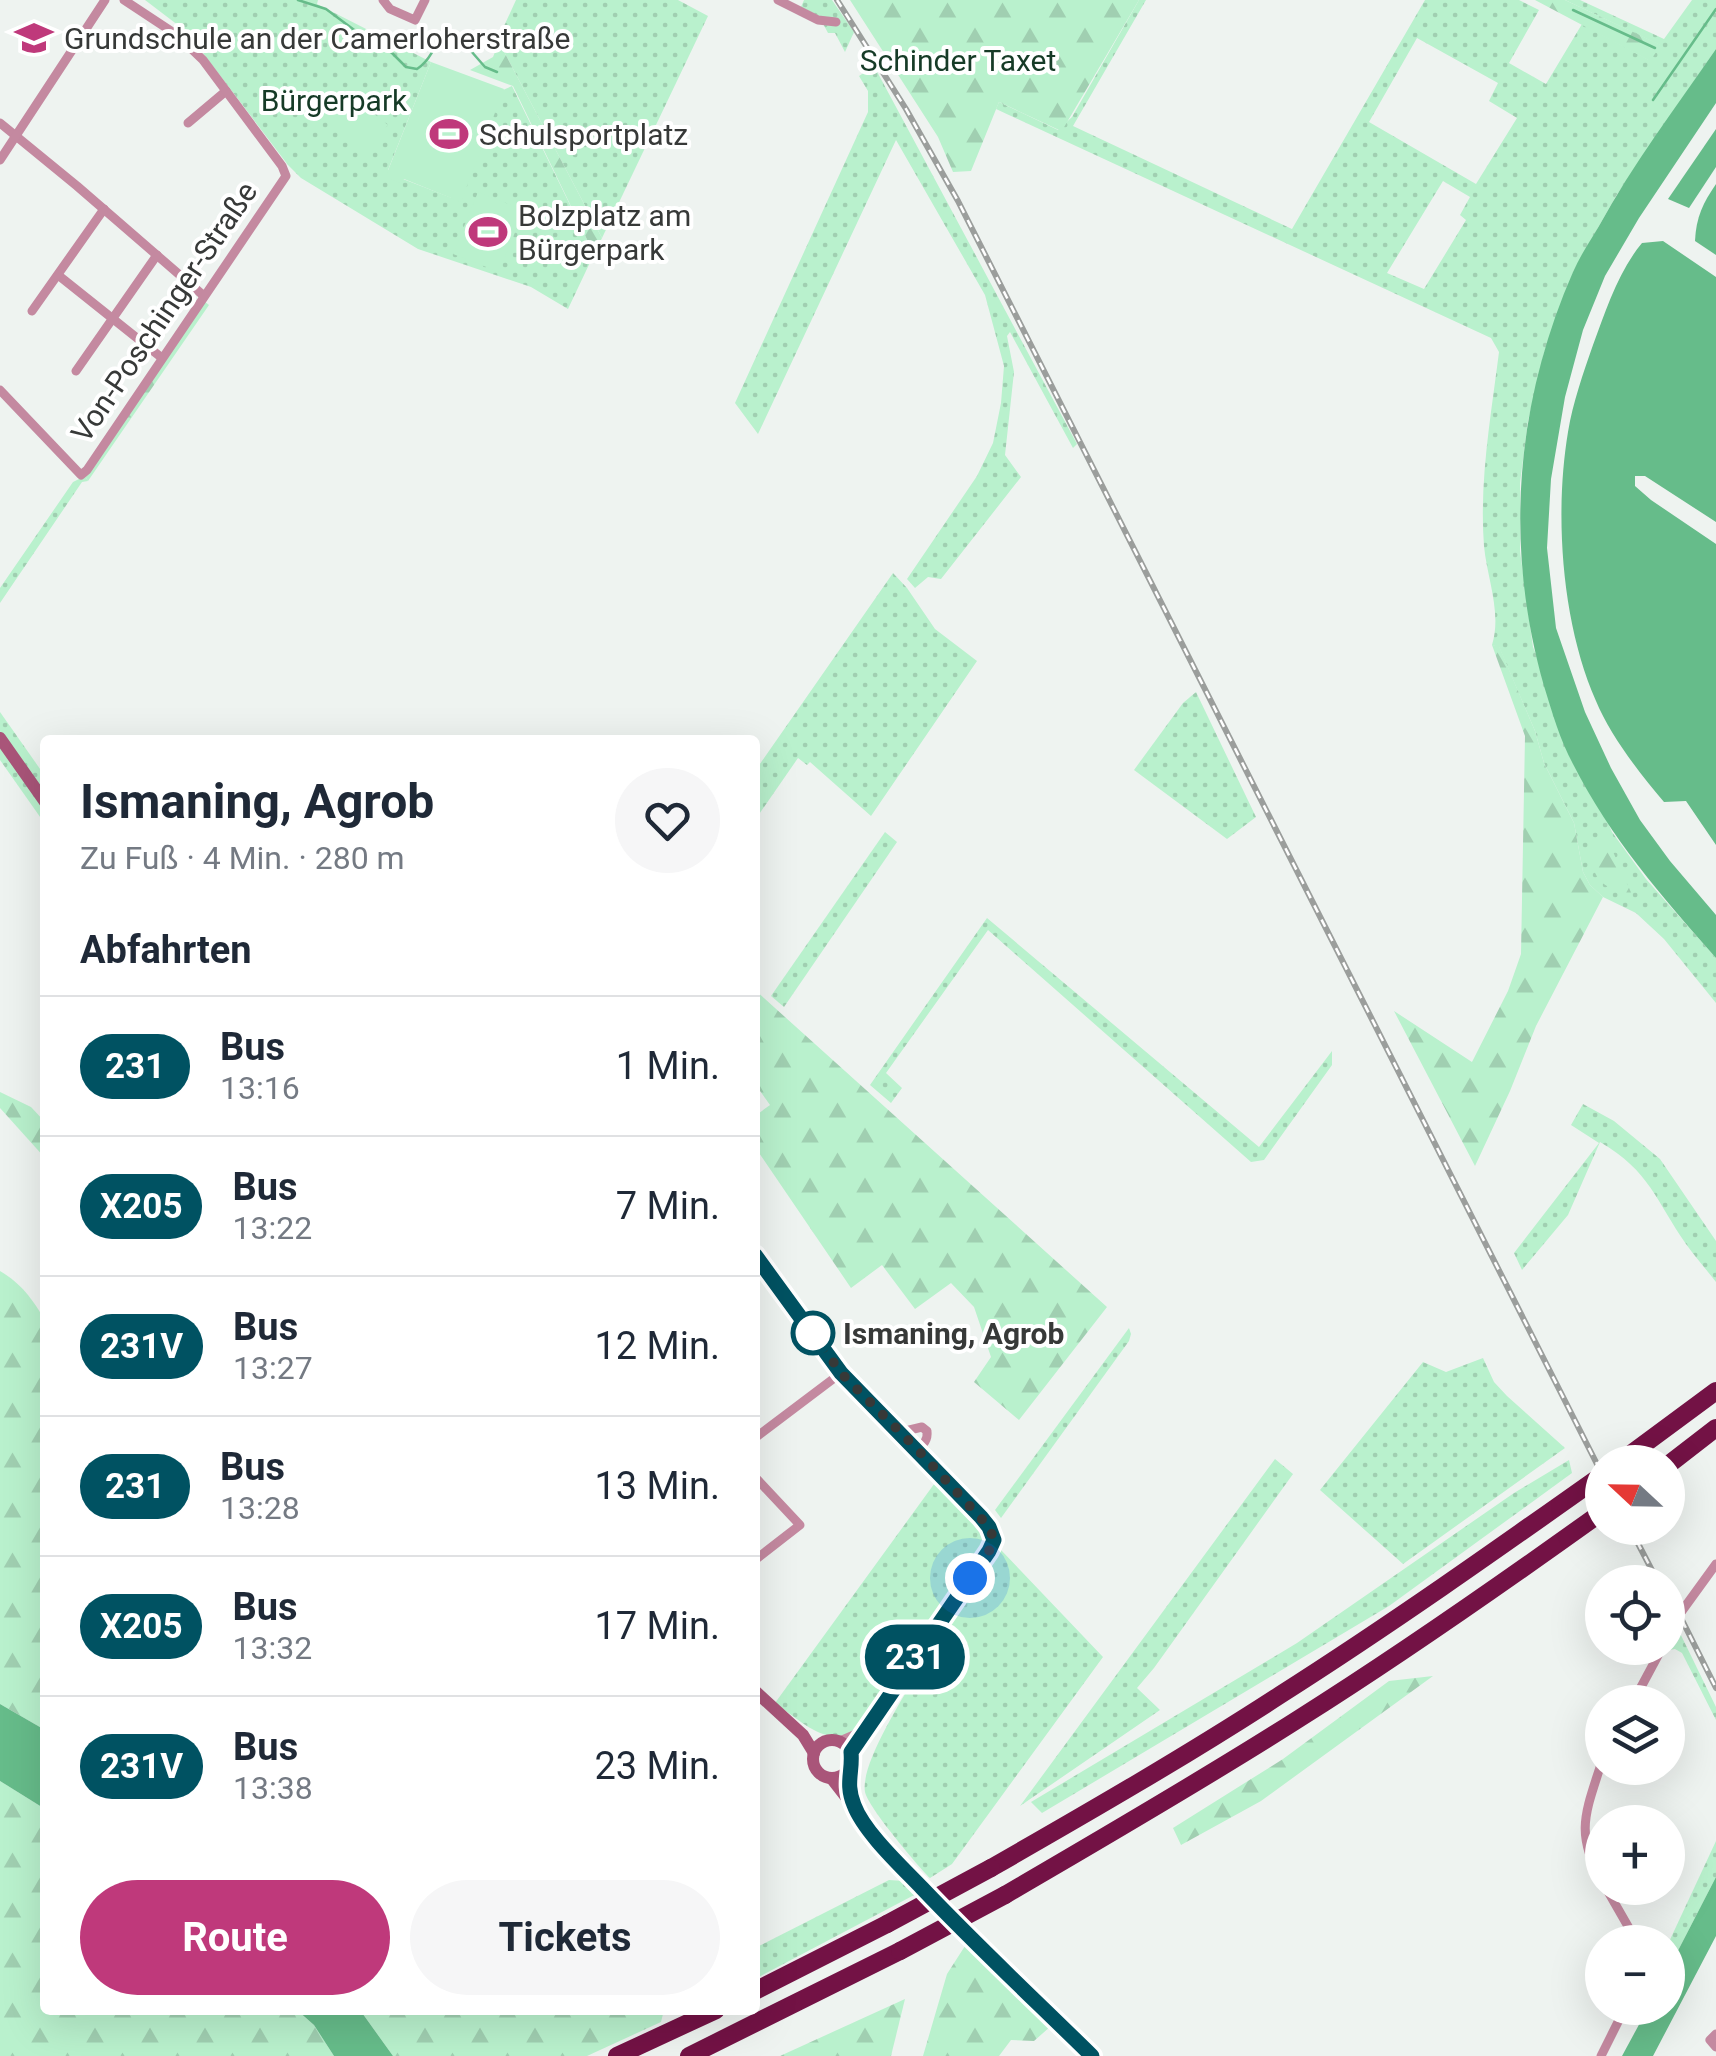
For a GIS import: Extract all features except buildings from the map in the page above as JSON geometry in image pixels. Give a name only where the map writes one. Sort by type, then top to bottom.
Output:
[{"type":"highway","points":[[1643,1445],[1716,1391]]},
{"type":"highway","points":[[1685,1452],[1716,1428]]},
{"type":"highway","points":[[760,1988],[992,1868],[1160,1771],[1484,1560],[1585,1487]]},
{"type":"highway","points":[[697,2052],[900,1951],[1172,1797],[1470,1606],[1585,1524]]},
{"type":"highway","points":[[617,2056],[705,2015]]},
{"type":"main road","points":[[0,738],[40,795]]},
{"type":"main road","points":[[760,1696],[803,1735],[814,1753]]},
{"type":"main road","points":[[782,1716],[851,1752],[848,1782],[854,1806]]},
{"type":"main road","points":[[834,1741],[819,1744],[813,1759],[816,1770],[832,1779],[849,1770]]},
{"type":"main road","points":[[832,1779],[898,1864],[1092,2056]]},
{"type":"street","points":[[0,160],[105,0]]},
{"type":"street","points":[[124,0],[178,34],[226,90],[188,123]]},
{"type":"street","points":[[383,0],[390,8],[415,20],[425,0]]},
{"type":"street","points":[[778,0],[818,20],[836,22]]},
{"type":"street","name":"Von-Poschinger-Straße","points":[[0,390],[81,474],[86,470],[286,176],[226,90]]},
{"type":"street","points":[[0,123],[204,296]]},
{"type":"street","points":[[32,312],[104,209]]},
{"type":"street","points":[[76,370],[157,255]]},
{"type":"street","points":[[58,275],[162,358]]},
{"type":"street","points":[[760,1261],[841,1373],[981,1517],[994,1540],[851,1752]]},
{"type":"street","points":[[760,1434],[841,1373]]},
{"type":"street","points":[[900,1432],[922,1427],[928,1437],[917,1449]]},
{"type":"street","points":[[760,1482],[800,1525],[760,1556]]},
{"type":"street","points":[[1685,1607],[1716,1564]]},
{"type":"street","points":[[834,1741],[854,1736],[874,1716]]},
{"type":"street","points":[[1601,2056],[1616,2025]]},
{"type":"street","points":[[1716,2034],[1710,2040],[1716,2047]]},
{"type":"green space","name":"Bürgerpark","points":[[145,0],[318,0],[317,4],[431,62],[388,170],[452,198],[503,90],[512,86],[594,254],[568,309],[531,287],[418,249],[301,178],[187,32]]},
{"type":"green space","points":[[516,0],[678,0],[708,16],[602,238],[499,42]]},
{"type":"green space","points":[[804,0],[832,0],[854,32],[845,52],[835,33],[828,33],[819,16],[801,7]]},
{"type":"green space","name":"Schinder Taxet","points":[[850,0],[1139,0],[1063,129],[999,102],[971,171],[953,172],[938,137]]},
{"type":"green space","points":[[1139,0],[1146,0],[1073,126],[1292,229],[1425,0],[1519,0],[1539,10],[1509,63],[1546,84],[1582,24],[1649,60],[1660,45],[1565,0],[1580,0],[1664,39],[1692,0],[1716,0],[1716,49],[1616,196],[1574,270],[1544,353],[1528,421],[1520,483],[1520,551],[1533,647],[1612,832],[1646,879],[1716,958],[1716,1003],[1664,939],[1636,913],[1603,897],[1590,885],[1583,872],[1574,823],[1544,763],[1535,731],[1499,647],[1492,645],[1495,608],[1483,522],[1499,352],[1491,338],[996,109],[999,102],[1058,130],[1072,117]],"holes":[[[1417,38],[1498,83],[1489,101],[1517,118],[1476,184],[1369,122]],[[1443,181],[1470,197],[1460,215],[1466,220],[1424,289],[1387,273]]]},
{"type":"green space","points":[[1535,0],[1565,0],[1661,45],[1650,61]]},
{"type":"green space","points":[[499,42],[602,238],[594,254],[513,86],[470,70],[493,57]]},
{"type":"green space","name":"Schulsportplatz","points":[[431,62],[504,89],[461,202],[404,179],[400,183],[387,173]]},
{"type":"green space","points":[[874,66],[1077,444],[1073,448],[1010,332],[1007,336],[1014,372],[1005,455],[1021,477],[941,579],[928,577],[915,588],[907,579],[977,476],[993,443],[1004,366],[985,295],[896,140],[758,434],[735,403],[868,112],[868,91],[859,76]]},
{"type":"green space","name":"Bürgerpark","points":[[338,85],[388,125],[367,152],[317,112]]},
{"type":"green space","name":"Bolzplatz am Bürgerpark","points":[[478,192],[524,210],[499,272],[453,254]]},
{"type":"green space","points":[[204,301],[209,305],[88,481],[85,476]]},
{"type":"green space","points":[[85,476],[88,481],[82,482],[0,603],[0,588],[73,482]]},
{"type":"green space","points":[[893,573],[935,629],[977,661],[871,816],[810,762],[807,765],[798,758],[760,813],[760,764]]},
{"type":"green space","points":[[1492,645],[1499,646],[1535,731],[1544,763],[1574,823],[1583,872],[1603,897],[1536,1026],[1475,1166],[1394,1011],[1472,1062],[1508,991],[1521,954],[1525,736]]},
{"type":"green space","points":[[1196,692],[1256,817],[1227,839],[1134,770],[1183,703]]},
{"type":"green space","points":[[0,712],[40,769],[40,817],[0,760]]},
{"type":"green space","points":[[885,832],[897,842],[784,1007],[771,996]]},
{"type":"green space","points":[[1607,838],[1633,897],[1605,885],[1596,874],[1588,845]]},
{"type":"green space","points":[[987,918],[1259,1147],[1332,1051],[1332,1065],[1264,1160],[1251,1162],[988,930],[886,1073],[902,1088],[891,1103],[870,1085]]},
{"type":"green space","points":[[760,995],[1107,1307],[1019,1420],[974,1382],[991,1357],[974,1307],[951,1283],[915,1309],[882,1265],[851,1288],[760,1154],[760,1112],[770,1105],[760,1091]]},
{"type":"green space","points":[[0,1092],[31,1107],[40,1117],[40,1152],[0,1108]]},
{"type":"green space","points":[[1583,1104],[1614,1121],[1660,1159],[1716,1241],[1716,1282],[1641,1176],[1600,1142],[1568,1215],[1522,1270],[1514,1253],[1599,1143],[1571,1125]]},
{"type":"green space","points":[[0,1271],[26,1292],[40,1313],[40,1727],[0,1704]]},
{"type":"green space","points":[[1129,1328],[1129,1341],[1001,1518],[995,1510]]},
{"type":"green space","points":[[1483,1358],[1494,1382],[1565,1448],[1403,1564],[1320,1490],[1423,1362],[1446,1372]]},
{"type":"green space","points":[[1275,1459],[1293,1474],[1137,1688],[1160,1710],[1020,1806]]},
{"type":"green space","points":[[1569,1460],[1572,1473],[1389,1606],[1042,1813],[1031,1802],[1297,1643],[1514,1493]]},
{"type":"green space","points":[[937,1480],[984,1526],[984,1550],[864,1722],[841,1736],[808,1727],[775,1703]]},
{"type":"green space","points":[[1001,1550],[1103,1657],[952,1864],[930,1878],[868,1799],[867,1771],[897,1708]]},
{"type":"green space","points":[[1685,1643],[1716,1707],[1716,1720],[1685,1659]]},
{"type":"green space","points":[[1433,1676],[1261,1801],[1181,1845],[1173,1828],[1283,1759],[1389,1681]]},
{"type":"green space","points":[[0,1781],[40,1806],[40,2015],[303,2015],[334,2056],[0,2056]]},
{"type":"green space","points":[[1716,1841],[1716,1877],[1685,1937],[1685,1925],[1677,1925]]},
{"type":"green space","points":[[889,1880],[904,1881],[918,1893],[760,1976],[760,1945]]},
{"type":"green space","points":[[965,1946],[1051,2026],[1034,2041],[1011,2040],[999,2056],[923,2056],[947,1974]]},
{"type":"green space","points":[[905,1999],[891,2056],[780,2056]]},
{"type":"green space","points":[[364,2015],[663,2015],[661,2022],[587,2056],[393,2056]]},
{"type":"shaded area","points":[[1716,49],[1716,103],[1605,276],[1583,330],[1565,397],[1551,479],[1547,548],[1556,628],[1585,712],[1640,820],[1716,915],[1716,958],[1620,842],[1568,755],[1531,633],[1520,529],[1522,476],[1538,373],[1573,272],[1626,180]]},
{"type":"shaded area","points":[[1716,129],[1716,167],[1689,208],[1668,199]]},
{"type":"shaded area","points":[[1716,184],[1716,255],[1695,241],[1701,211]]},
{"type":"shaded area","points":[[1663,241],[1716,277],[1716,522],[1645,476],[1635,476],[1635,486],[1716,544],[1716,845],[1686,801],[1664,802],[1609,727],[1584,671],[1564,569],[1564,465],[1579,388],[1626,266],[1642,243]]},
{"type":"shaded area","points":[[0,1704],[40,1727],[40,1806],[0,1781]]},
{"type":"shaded area","points":[[1716,1877],[1716,1936],[1685,1995],[1685,1937]]},
{"type":"shaded area","points":[[303,2015],[364,2015],[393,2056],[334,2056]]},
{"type":"shaded area","points":[[1639,2025],[1669,2025],[1653,2056],[1622,2056]]},
{"type":"waterway","points":[[298,0],[326,9],[392,53],[406,67],[417,69],[438,45],[452,42],[464,43],[485,67],[497,72]]},
{"type":"waterway","points":[[1653,100],[1716,9]]},
{"type":"waterway","points":[[1573,10],[1655,48]]},
{"type":"railway","points":[[837,0],[958,201],[1587,1445]]},
{"type":"railway","points":[[1639,1545],[1649,1565]]},
{"type":"railway","points":[[1685,1626],[1716,1688]]},
{"type":"bus line","name":"231","points":[[760,1262],[841,1373],[981,1517],[994,1540],[851,1752],[848,1782],[854,1806],[898,1864],[1092,2056]]},
{"type":"place","name":"Grundschule an der Camerloherstraße","points":[[34,38]]},
{"type":"place","name":"Schulsportplatz","points":[[449,134]]},
{"type":"place","name":"Bolzplatz am Bürgerpark","points":[[488,232]]},
{"type":"place","name":"Ismaning, Agrob","points":[[813,1333]]},
{"type":"route","points":[[813,1333],[841,1373],[989,1527],[992,1546],[970,1578]]}]
